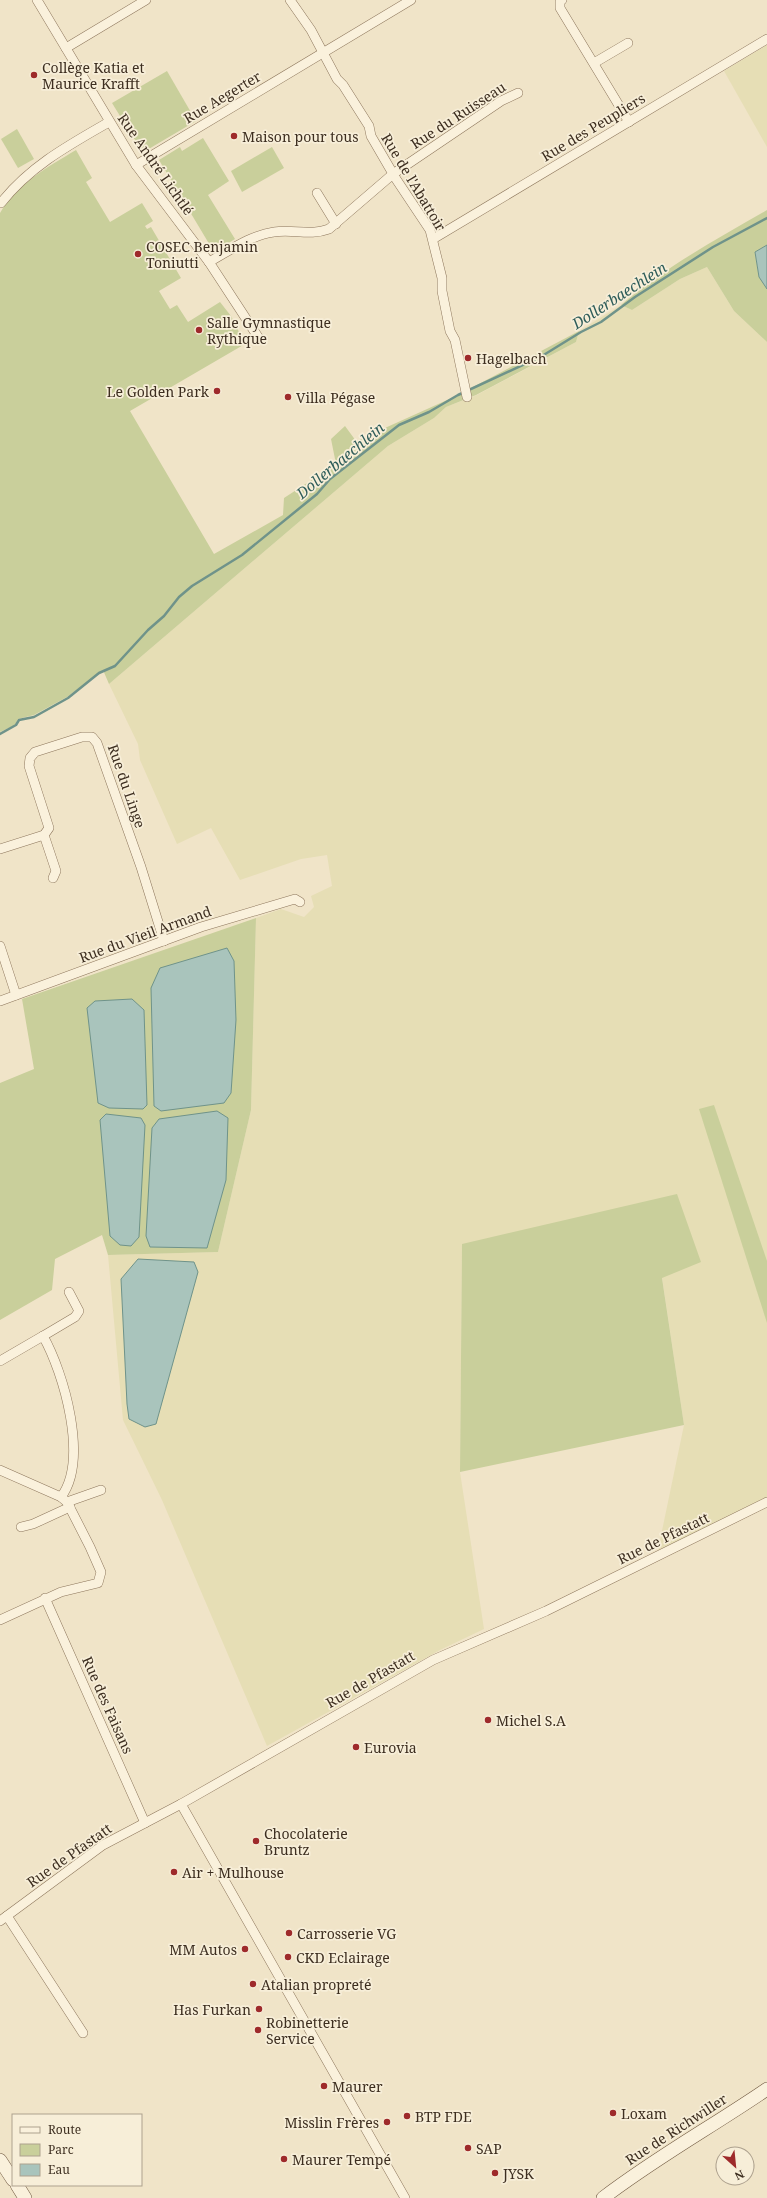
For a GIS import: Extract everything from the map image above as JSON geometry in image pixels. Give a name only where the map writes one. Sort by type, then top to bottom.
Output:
[{"type":"main road","name":"Rue de Richwiller","points":[[603,2198],[645,2167],[723,2119],[767,2089]]},
{"type":"main road","points":[[0,2160],[12,2178]]},
{"type":"main road","points":[[17,2186],[25,2198]]},
{"type":"street","name":"Rue André Lichtlé","points":[[37,0],[136,165],[209,262],[260,340]]},
{"type":"street","points":[[66,48],[146,0]]},
{"type":"street","name":"Rue de l'Abattoir","points":[[290,0],[307,24],[322,53],[366,122],[371,136],[413,206],[419,211],[433,239],[448,318],[455,340],[467,397]]},
{"type":"street","name":"Rue Aegerter","points":[[136,165],[411,0]]},
{"type":"street","points":[[562,0],[560,1],[560,8],[629,122]]},
{"type":"street","name":"Rue des Peupliers","points":[[433,239],[767,40]]},
{"type":"street","points":[[594,63],[628,43]]},
{"type":"street","name":"Rue du Ruisseau","points":[[209,262],[263,234],[280,231],[316,234],[336,224],[371,191],[394,174],[501,101],[518,93]]},
{"type":"street","points":[[1,203],[12,188],[47,158],[109,122]]},
{"type":"street","points":[[317,193],[336,224]]},
{"type":"street","name":"Rue du Linge","points":[[53,878],[56,870],[44,835],[49,828],[29,766],[30,758],[35,752],[82,737],[92,737],[97,743],[141,867],[164,941]]},
{"type":"street","points":[[0,849],[44,835]]},
{"type":"street","name":"Rue du Vieil Armand","points":[[0,1001],[201,927],[281,902],[295,899],[300,902]]},
{"type":"street","points":[[0,946],[16,995]]},
{"type":"street","points":[[0,1362],[75,1317],[79,1311],[69,1292]]},
{"type":"street","points":[[0,1620],[45,1598],[61,1592],[98,1583],[101,1572],[90,1547],[66,1502],[72,1461],[72,1436],[67,1396],[50,1347],[44,1336]]},
{"type":"street","points":[[0,1470],[66,1502]]},
{"type":"street","points":[[21,1527],[33,1524],[66,1502],[101,1490]]},
{"type":"street","name":"Rue de Pfastatt","points":[[83,2033],[4,1918],[103,1846],[181,1804],[433,1660],[567,1600],[767,1502]]},
{"type":"street","name":"Rue des Faisans","points":[[45,1598],[145,1823]]},
{"type":"street","points":[[181,1804],[405,2198]]},
{"type":"shaded area","points":[[767,45],[767,147],[724,71]]},
{"type":"shaded area","points":[[707,267],[734,311],[767,342],[767,1505],[658,1550],[684,1425],[662,1277],[462,1244],[460,1472],[484,1629],[440,1650],[267,1746],[162,1500],[123,1420],[108,1255],[218,1252],[251,1110],[256,918],[281,909],[304,917],[314,907],[311,896],[332,886],[327,855],[301,859],[240,880],[211,828],[177,844],[140,760],[138,744],[109,684],[388,446],[434,418],[446,407],[477,395],[576,342],[579,331],[621,305],[632,310],[680,279]]},
{"type":"green space","points":[[167,71],[196,121],[147,150],[141,150],[112,103]]},
{"type":"green space","points":[[17,129],[34,159],[18,168],[1,139]]},
{"type":"green space","points":[[203,138],[229,181],[208,195],[235,239],[214,252],[159,160],[180,147],[182,151]]},
{"type":"green space","points":[[272,147],[284,168],[242,192],[231,171]]},
{"type":"green space","points":[[76,150],[92,178],[86,182],[110,222],[142,203],[153,221],[145,226],[147,229],[151,227],[181,278],[159,291],[170,309],[177,305],[188,322],[220,302],[231,316],[245,344],[130,411],[214,554],[283,515],[284,498],[336,464],[331,439],[345,426],[356,441],[456,396],[579,331],[576,342],[476,395],[446,407],[434,418],[388,446],[109,684],[103,670],[67,697],[34,715],[18,719],[15,725],[0,732],[0,213],[7,202],[24,185],[44,170]]},
{"type":"green space","points":[[767,210],[767,245],[755,252],[759,277],[767,289],[767,342],[734,311],[707,267],[680,279],[632,310],[621,305],[655,278],[673,266]]},
{"type":"green space","points":[[256,918],[251,1110],[218,1252],[108,1255],[102,1235],[55,1259],[52,1290],[0,1320],[0,1083],[34,1069],[22,999]]},
{"type":"green space","points":[[714,1105],[767,1261],[767,1323],[699,1109]]},
{"type":"green space","points":[[677,1194],[701,1262],[662,1278],[684,1425],[460,1472],[462,1244]]},
{"type":"water","points":[[767,245],[767,289],[759,277],[755,252]]},
{"type":"water","points":[[227,948],[234,961],[236,1020],[231,1093],[224,1103],[161,1111],[154,1106],[151,988],[160,968]]},
{"type":"water","points":[[132,999],[144,1010],[147,1105],[143,1109],[109,1108],[98,1103],[87,1008],[95,1001]]},
{"type":"water","points":[[217,1111],[228,1118],[226,1180],[207,1248],[150,1247],[146,1236],[152,1128],[159,1119]]},
{"type":"water","points":[[106,1114],[141,1118],[145,1125],[139,1237],[131,1246],[120,1245],[110,1236],[100,1120]]},
{"type":"water","points":[[138,1259],[194,1262],[198,1272],[156,1424],[145,1427],[129,1419],[121,1279]]},
{"type":"waterway","name":"Dollerbaechlein","points":[[0,734],[16,725],[19,720],[34,717],[68,698],[99,673],[115,666],[148,630],[164,616],[179,597],[192,586],[242,555],[317,494],[330,479],[399,425],[429,412],[458,395],[542,356],[581,332],[601,322],[635,297],[713,247],[767,218]]},
{"type":"place","name":"Collège Katia et Maurice Krafft","points":[[34,75]]},
{"type":"place","name":"Maison pour tous","points":[[234,136]]},
{"type":"place","name":"COSEC Benjamin Toniutti","points":[[138,254]]},
{"type":"place","name":"Salle Gymnastique Rythique","points":[[199,330]]},
{"type":"place","name":"Hagelbach","points":[[468,358]]},
{"type":"place","name":"Le Golden Park","points":[[217,391]]},
{"type":"place","name":"Villa Pégase","points":[[288,397]]},
{"type":"place","name":"Michel S.A","points":[[488,1720]]},
{"type":"place","name":"Eurovia","points":[[356,1747]]},
{"type":"place","name":"Chocolaterie Bruntz","points":[[256,1841]]},
{"type":"place","name":"Air + Mulhouse","points":[[174,1872]]},
{"type":"place","name":"Carrosserie VG","points":[[289,1933]]},
{"type":"place","name":"MM Autos","points":[[245,1949]]},
{"type":"place","name":"CKD Eclairage","points":[[288,1957]]},
{"type":"place","name":"Atalian propreté","points":[[253,1984]]},
{"type":"place","name":"Has Furkan","points":[[259,2009]]},
{"type":"place","name":"Robinetterie Service","points":[[258,2030]]},
{"type":"place","name":"Maurer","points":[[324,2086]]},
{"type":"place","name":"Loxam","points":[[613,2113]]},
{"type":"place","name":"BTP FDE","points":[[407,2116]]},
{"type":"place","name":"Misslin Frères","points":[[387,2122]]},
{"type":"place","name":"SAP","points":[[468,2148]]},
{"type":"place","name":"Maurer Tempé","points":[[284,2159]]},
{"type":"place","name":"JYSK","points":[[495,2173]]}]
